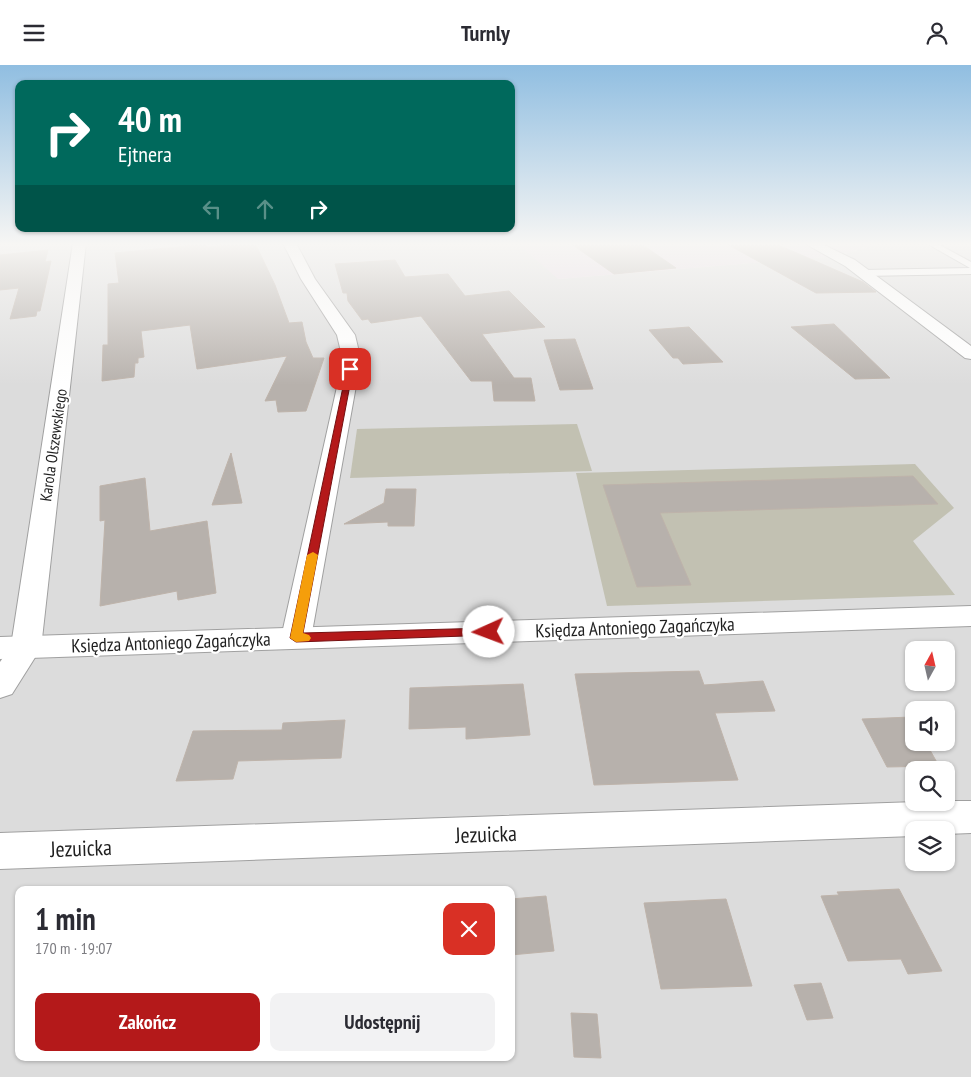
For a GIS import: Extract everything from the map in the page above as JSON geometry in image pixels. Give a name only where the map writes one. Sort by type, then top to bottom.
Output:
[{"type":"street","name":"Karola Olszewskiego","points":[[13,648],[72,290]]},
{"type":"street","points":[[296,638],[350,369],[350,352],[346,335],[316,290]]},
{"type":"street","points":[[886,290],[971,354]]},
{"type":"street","name":"Księdza Antoniego Zagańczyka","points":[[13,648],[971,616]]},
{"type":"street","points":[[0,686],[13,648]]},
{"type":"street","name":"Jezuicka","points":[[0,851],[971,817]]},
{"type":"shaded area","points":[[0,290],[971,290],[971,1077],[0,1077]]},
{"type":"shaded area","points":[[577,424],[592,471],[350,478],[357,429]]},
{"type":"shaded area","points":[[915,464],[954,508],[913,541],[955,595],[607,606],[576,473]]},
{"type":"building","points":[[18,290],[45,290],[40,311],[37,311],[36,316],[10,319]]},
{"type":"building","points":[[108,290],[277,290],[289,323],[302,322],[306,342],[313,358],[324,358],[306,411],[278,412],[276,400],[265,401],[287,356],[197,369],[190,325],[141,331],[144,357],[138,358],[138,363],[135,363],[134,377],[102,381],[103,345],[108,345]]},
{"type":"building","points":[[342,290],[461,290],[465,296],[509,291],[545,327],[482,334],[514,378],[531,378],[535,401],[494,401],[492,381],[471,381],[421,316],[371,323],[368,319],[362,320],[348,301],[347,293],[343,293]]},
{"type":"building","points":[[811,290],[874,290],[876,292],[816,293]]},
{"type":"building","points":[[834,324],[890,378],[855,379],[791,327]]},
{"type":"building","points":[[689,327],[723,362],[683,364],[678,358],[673,358],[649,330]]},
{"type":"building","points":[[575,339],[593,389],[560,390],[544,340]]},
{"type":"building","points":[[231,453],[242,503],[212,505]]},
{"type":"building","points":[[913,476],[938,504],[660,513],[691,585],[637,587],[603,485]]},
{"type":"building","points":[[145,478],[150,531],[207,521],[216,593],[178,600],[177,591],[100,606],[105,520],[100,521],[100,486]]},
{"type":"building","points":[[386,489],[416,489],[414,526],[388,526],[388,522],[344,524],[384,503]]},
{"type":"building","points":[[699,671],[704,685],[763,681],[775,711],[715,713],[738,780],[594,785],[575,674]]},
{"type":"building","points":[[523,684],[530,735],[466,739],[466,727],[409,729],[410,688]]},
{"type":"building","points":[[905,717],[905,751],[931,751],[936,761],[905,761],[905,767],[887,767],[862,719]]},
{"type":"building","points":[[345,720],[341,758],[238,761],[233,779],[176,781],[193,731],[282,730],[283,723]]},
{"type":"building","points":[[899,889],[942,971],[908,974],[901,959],[848,961],[821,896],[839,895],[837,892]]},
{"type":"building","points":[[546,896],[554,951],[515,955],[515,899]]},
{"type":"building","points":[[726,899],[752,986],[661,989],[644,903]]},
{"type":"building","points":[[821,983],[833,1018],[807,1020],[794,985]]},
{"type":"building","points":[[571,1013],[597,1014],[601,1058],[574,1057]]},
{"type":"slow traffic","points":[[305,638],[296,638],[313,555]]},
{"type":"route","points":[[350,369],[296,638],[489,632]]}]
